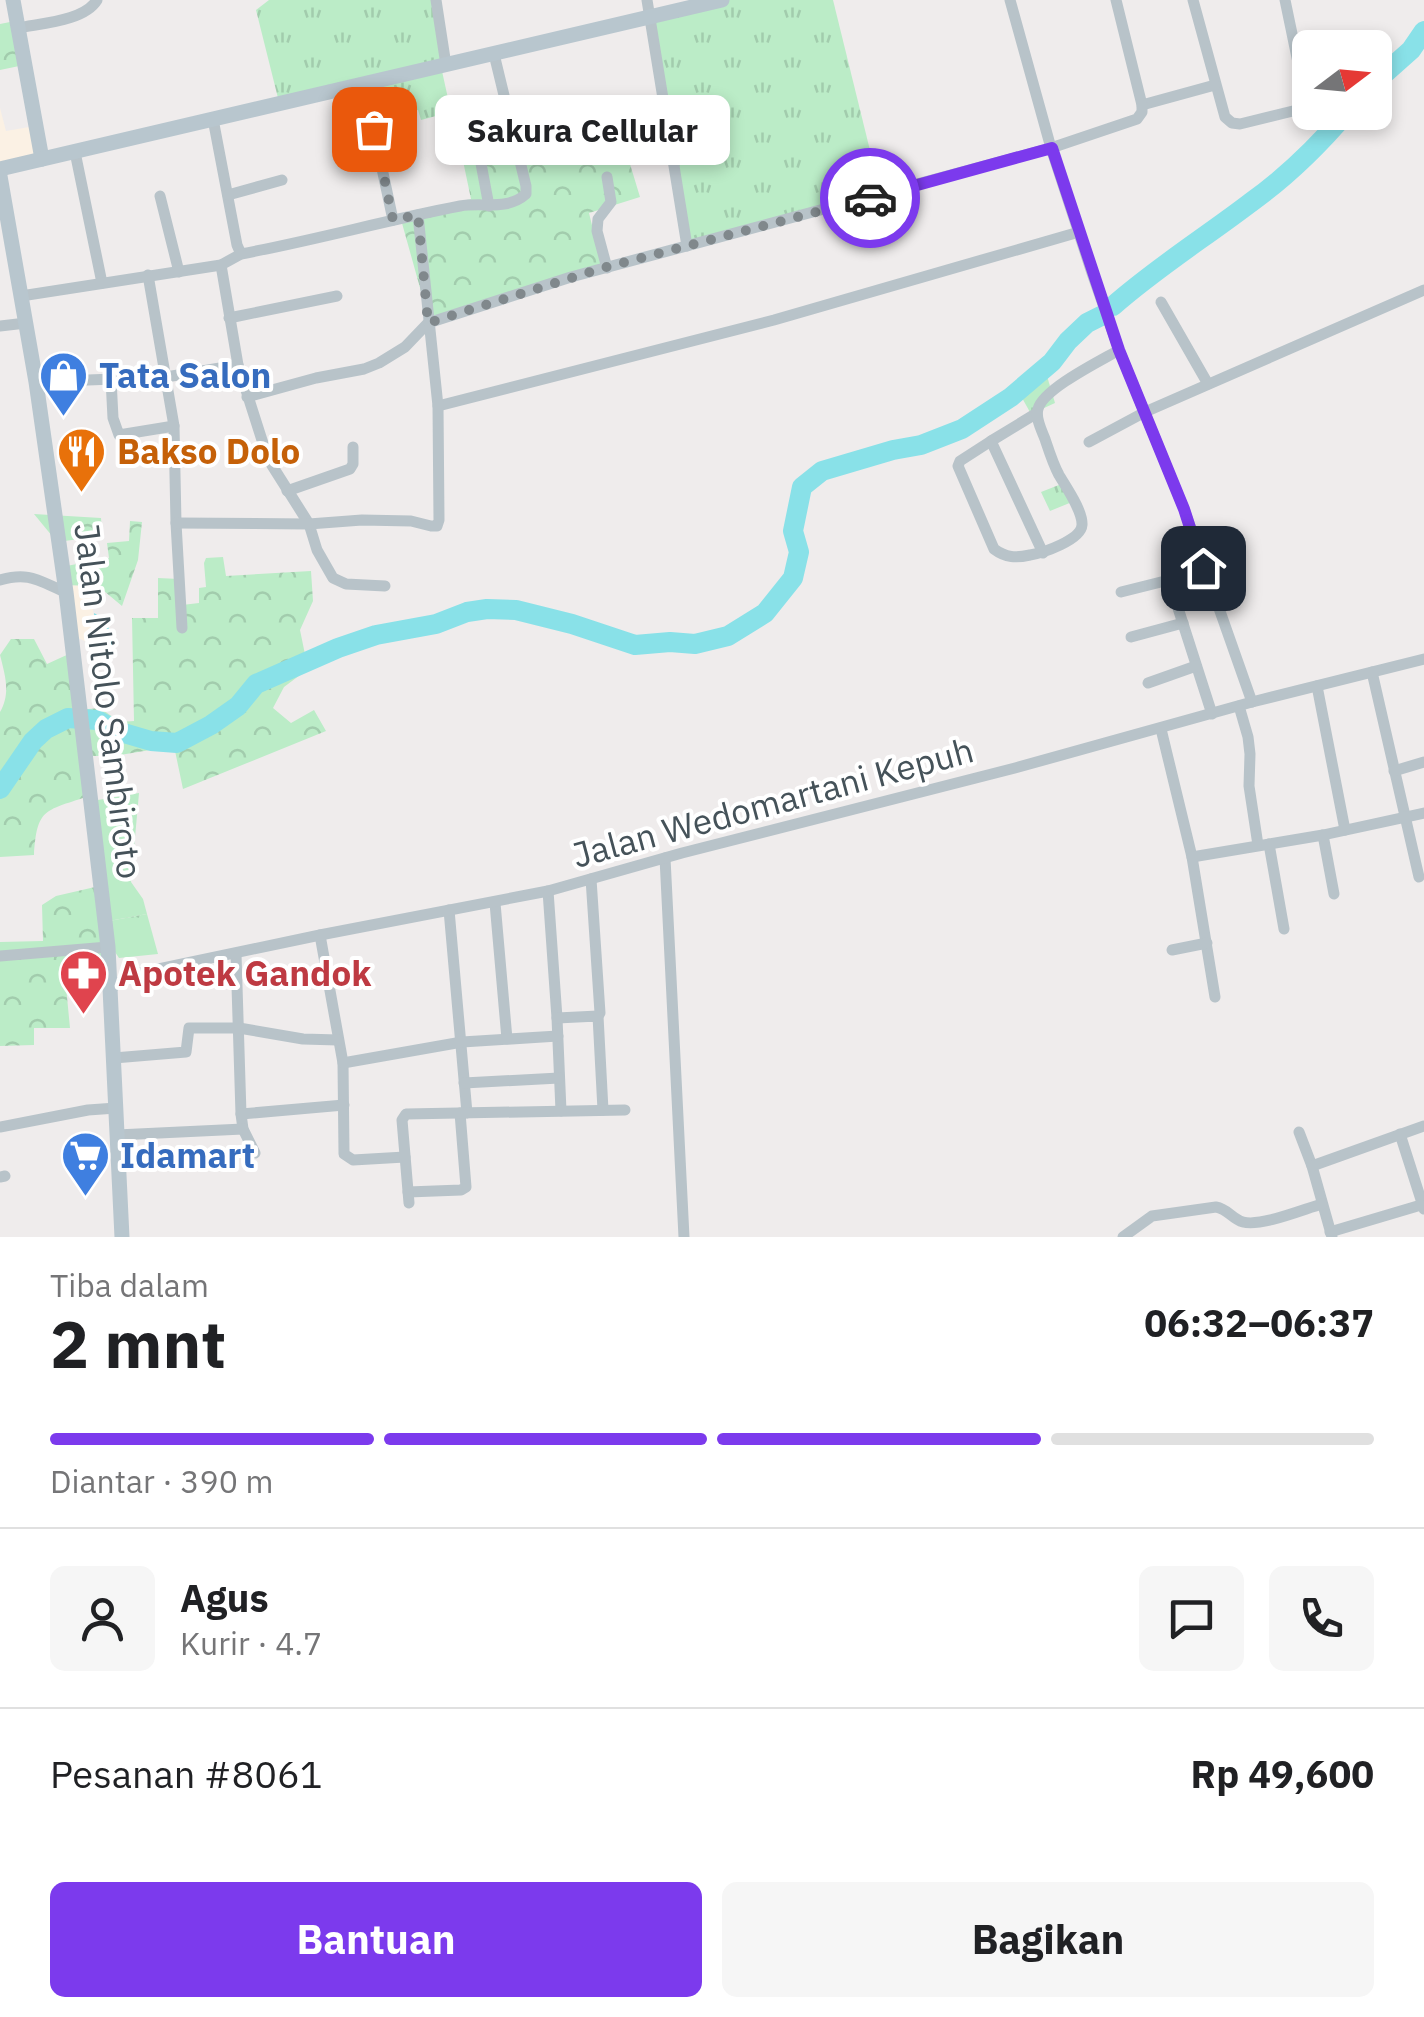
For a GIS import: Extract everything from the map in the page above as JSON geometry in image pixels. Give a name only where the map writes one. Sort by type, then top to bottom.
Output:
[{"type":"street","points":[[14,0],[42,159]]},
{"type":"street","points":[[18,28],[82,15],[96,0]]},
{"type":"street","points":[[436,0],[446,65]]},
{"type":"street","points":[[648,0],[688,246]]},
{"type":"street","points":[[0,173],[42,159],[722,0]]},
{"type":"street","points":[[1010,0],[1078,232],[1119,350],[1184,509],[1246,704],[1248,786],[1284,929]]},
{"type":"street","points":[[246,398],[364,369],[405,346],[428,323],[607,268],[1052,148],[1137,119],[1142,104],[1116,0]]},
{"type":"street","points":[[1192,0],[1226,117],[1235,124],[1289,113],[1306,101],[1285,0]]},
{"type":"street","points":[[20,296],[221,265],[241,254],[465,205],[510,204],[526,194],[494,54]]},
{"type":"street","points":[[364,84],[393,220]]},
{"type":"street","points":[[1142,104],[1215,85]]},
{"type":"street","points":[[213,120],[241,254]]},
{"type":"street","points":[[476,137],[489,206]]},
{"type":"street","points":[[75,152],[102,282]]},
{"type":"street","name":"Jalan Nitolo Sambiroto","points":[[0,173],[36,382],[66,592],[108,948],[122,1236]]},
{"type":"street","points":[[606,177],[612,202],[598,219],[597,232],[607,268]]},
{"type":"street","points":[[228,194],[282,180]]},
{"type":"street","points":[[160,196],[179,272]]},
{"type":"street","points":[[176,523],[309,524],[362,520],[436,526],[438,406],[418,215]]},
{"type":"street","points":[[438,406],[774,320],[1078,232]]},
{"type":"street","points":[[221,265],[238,365],[268,459],[309,524],[317,550],[333,578],[356,586],[386,586]]},
{"type":"street","points":[[148,275],[174,426],[182,628]]},
{"type":"street","points":[[1089,442],[1145,412],[1424,290]]},
{"type":"street","points":[[229,318],[336,296]]},
{"type":"street","points":[[1162,302],[1208,384]]},
{"type":"street","points":[[0,326],[26,323]]},
{"type":"street","points":[[1036,414],[1082,525],[1072,538],[1042,553],[1016,558],[997,552],[991,545],[958,466],[960,461],[1036,414],[1046,396],[1064,382],[1119,350]]},
{"type":"street","points":[[36,382],[166,377],[238,365]]},
{"type":"street","points":[[111,379],[117,434],[174,426]]},
{"type":"street","points":[[991,440],[1042,553]]},
{"type":"street","points":[[287,492],[344,473],[352,464],[353,447]]},
{"type":"street","points":[[1121,592],[1203,568]]},
{"type":"street","points":[[0,580],[34,578],[66,592]]},
{"type":"street","points":[[1169,580],[1212,714]]},
{"type":"street","points":[[1131,637],[1182,622]]},
{"type":"street","name":"Jalan Wedomartani Kepuh","points":[[110,990],[130,976],[320,934],[548,891],[1424,659]]},
{"type":"street","points":[[1148,683],[1196,666]]},
{"type":"street","points":[[1372,672],[1419,877]]},
{"type":"street","points":[[1317,686],[1345,830]]},
{"type":"street","points":[[1161,729],[1192,856],[1215,997]]},
{"type":"street","points":[[1394,770],[1424,762]]},
{"type":"street","points":[[1192,856],[1322,835],[1424,813]]},
{"type":"street","points":[[1322,835],[1334,894]]},
{"type":"street","points":[[665,858],[684,1237]]},
{"type":"street","points":[[591,879],[603,1110]]},
{"type":"street","points":[[548,891],[560,1111]]},
{"type":"street","points":[[495,903],[508,1039]]},
{"type":"street","points":[[449,910],[462,1042],[463,1113],[466,1187],[409,1197],[402,1116],[406,1114],[463,1113],[603,1110],[624,1110]]},
{"type":"street","points":[[320,934],[343,1063],[344,1154],[352,1160],[405,1157]]},
{"type":"street","points":[[1172,950],[1207,943]]},
{"type":"street","points":[[0,956],[108,948]]},
{"type":"street","points":[[236,954],[241,1114],[243,1129],[256,1153]]},
{"type":"street","points":[[110,966],[130,976]]},
{"type":"street","points":[[557,1018],[598,1016]]},
{"type":"street","points":[[114,1058],[186,1052],[189,1028],[239,1028],[303,1039],[338,1040]]},
{"type":"street","points":[[343,1063],[462,1042],[558,1036]]},
{"type":"street","points":[[464,1082],[560,1078]]},
{"type":"street","points":[[241,1114],[344,1106]]},
{"type":"street","points":[[0,1127],[116,1108]]},
{"type":"street","points":[[1312,1166],[1424,1126]]},
{"type":"street","points":[[117,1135],[243,1129]]},
{"type":"street","points":[[1299,1132],[1331,1234],[1423,1207],[1421,1190],[1400,1134]]},
{"type":"street","points":[[1123,1237],[1158,1215],[1216,1206],[1226,1208],[1237,1220],[1255,1223],[1322,1204]]},
{"type":"street","points":[[109,1237],[122,1236]]},
{"type":"shaded area","points":[[0,108],[6,131],[35,126],[39,153],[0,163]]},
{"type":"shaded area","points":[[63,585],[90,586],[96,634],[89,643],[69,634]]},
{"type":"green space","points":[[269,0],[435,0],[443,59],[278,98],[256,10]]},
{"type":"green space","points":[[724,0],[833,0],[881,195],[687,246],[650,18]]},
{"type":"green space","points":[[20,20],[24,65],[0,70],[0,24]]},
{"type":"green space","points":[[440,62],[451,112],[421,120],[418,110],[372,120],[364,80]]},
{"type":"green space","points":[[583,102],[594,121],[617,121],[640,197],[589,213],[602,266],[429,320],[400,216],[471,199],[458,137]]},
{"type":"green space","points":[[1047,376],[1055,403],[1031,414],[1021,396]]},
{"type":"green space","points":[[1064,483],[1072,502],[1050,511],[1041,492]]},
{"type":"green space","points":[[34,514],[101,518],[102,536],[57,542]]},
{"type":"green space","points":[[130,521],[142,522],[138,560],[122,606],[98,586],[63,585],[61,567],[109,558],[107,543],[129,541]]},
{"type":"green space","points":[[223,557],[226,576],[311,571],[313,601],[300,630],[308,669],[284,687],[273,708],[291,723],[314,710],[326,731],[183,789],[174,746],[114,756],[82,756],[86,797],[45,814],[37,828],[34,855],[0,857],[0,712],[6,691],[0,655],[11,639],[34,639],[47,664],[71,653],[77,710],[100,708],[120,722],[134,721],[132,618],[158,618],[158,578],[179,579],[182,605],[199,603],[199,588],[206,587],[206,558]]},
{"type":"green space","points":[[139,793],[131,882],[143,899],[147,914],[109,921],[92,801]]},
{"type":"green space","points":[[95,887],[107,963],[64,966],[70,1028],[34,1028],[34,1045],[0,1046],[0,942],[43,941],[42,905],[56,896]]},
{"type":"green space","points":[[147,914],[158,954],[119,958],[111,946],[109,921]]},
{"type":"water","points":[[94,613],[108,627],[113,659],[94,651],[89,643],[96,634]]},
{"type":"waterway","points":[[1392,67],[1424,31]]},
{"type":"waterway","points":[[1113,306],[1276,183],[1330,130]]},
{"type":"waterway","points":[[0,789],[33,741],[68,718],[97,720],[117,731],[151,741],[177,743],[238,706],[256,684],[376,635],[436,624],[467,612],[516,610],[635,645],[695,644],[728,636],[765,613],[793,578],[799,552],[793,531],[802,487],[822,471],[921,445],[962,429],[1011,397],[1052,362],[1087,323],[1103,315]]},
{"type":"way so far","points":[[374,129],[393,220],[418,215],[428,323],[571,277],[870,198]]},
{"type":"place","name":"Sakura Cellular","points":[[374,129]]},
{"type":"place","name":"Tata Salon","points":[[64,418]]},
{"type":"place","name":"Bakso Dolo","points":[[82,494]]},
{"type":"place","name":"Apotek Gandok","points":[[83,1016]]},
{"type":"place","name":"Idamart","points":[[85,1198]]},
{"type":"route","points":[[870,198],[1052,148],[1119,350],[1184,509],[1203,568]]}]
